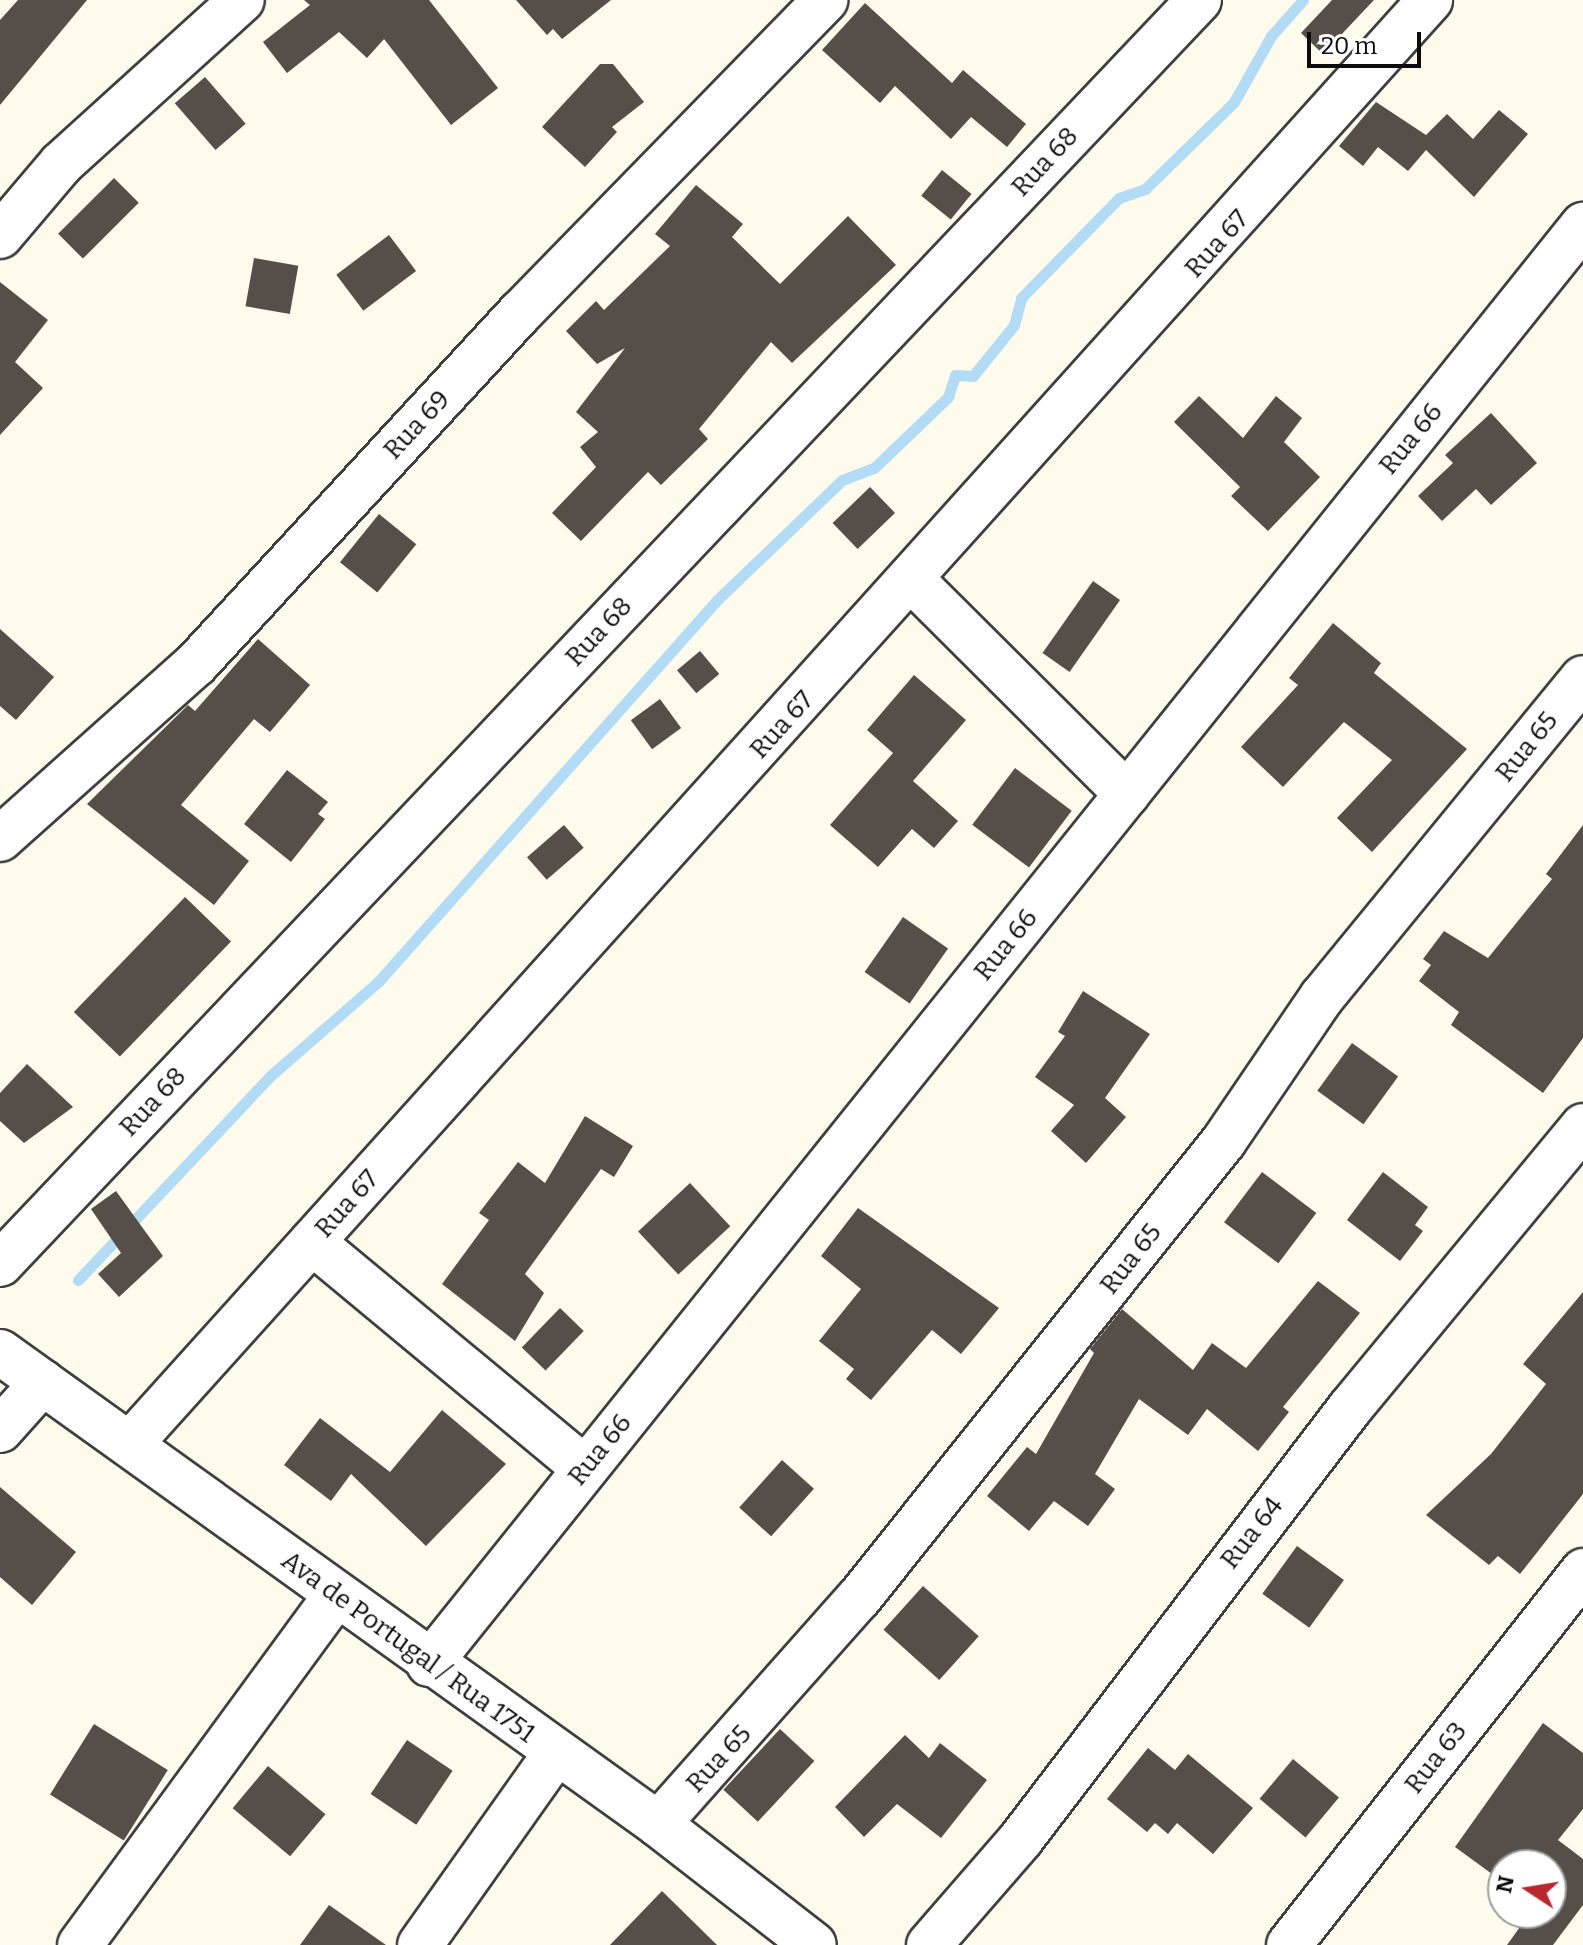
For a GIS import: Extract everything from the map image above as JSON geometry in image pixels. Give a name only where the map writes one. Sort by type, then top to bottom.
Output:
[{"type":"street","points":[[0,236],[61,164],[242,0]]},
{"type":"street","name":"Rua 69","points":[[0,839],[196,664],[521,312],[825,0]]},
{"type":"street","name":"Rua 68","points":[[0,1264],[1199,0]]},
{"type":"street","name":"Rua 67","points":[[130,1444],[913,581],[1430,0]]},
{"type":"street","name":"Rua 66","points":[[429,1664],[1583,225]]},
{"type":"street","points":[[913,581],[1127,794]]},
{"type":"street","name":"Rua 65","points":[[658,1824],[859,1598],[1224,1141],[1322,997],[1583,678]]},
{"type":"street","name":"Rua 64","points":[[929,1945],[1021,1839],[1331,1432],[1577,1147]]},
{"type":"street","points":[[312,1242],[585,1469]]},
{"type":"street","name":"Ava de Portugal / Rua 1751","points":[[0,1352],[429,1664],[658,1824],[803,1942]]},
{"type":"street","points":[[0,1430],[43,1382]]},
{"type":"street","name":"Rua 63","points":[[1289,1945],[1583,1571]]},
{"type":"street","points":[[80,1945],[335,1596]]},
{"type":"street","points":[[420,1945],[556,1753]]},
{"type":"building","points":[[18,0],[87,0],[0,105],[0,20]]},
{"type":"building","points":[[304,0],[429,0],[498,88],[451,125],[384,39],[367,58],[339,32],[287,73],[263,42],[310,5]]},
{"type":"building","points":[[516,0],[611,0],[562,39],[553,29],[547,35]]},
{"type":"building","points":[[1332,0],[1374,0],[1323,54],[1301,33]]},
{"type":"building","points":[[865,3],[952,83],[963,70],[1026,124],[1007,147],[971,117],[951,139],[895,86],[880,103],[822,50]]},
{"type":"building","points":[[600,64],[613,64],[644,102],[612,127],[617,132],[585,167],[542,127]]},
{"type":"building","points":[[205,77],[246,124],[215,150],[175,103]]},
{"type":"building","points":[[1376,102],[1426,135],[1447,114],[1473,139],[1499,110],[1528,134],[1474,197],[1426,150],[1408,171],[1378,147],[1363,166],[1339,146]]},
{"type":"building","points":[[942,170],[972,194],[951,220],[921,196]]},
{"type":"building","points":[[114,178],[139,203],[83,259],[58,234]]},
{"type":"building","points":[[696,185],[743,224],[732,237],[780,284],[848,216],[896,265],[792,363],[771,342],[699,429],[708,439],[661,485],[648,472],[581,541],[552,513],[596,467],[580,447],[598,432],[576,412],[625,348],[597,364],[566,331],[596,301],[604,310],[670,246],[655,234]]},
{"type":"building","points":[[389,235],[416,271],[363,311],[336,275]]},
{"type":"building","points":[[254,258],[298,266],[290,314],[245,306]]},
{"type":"building","points":[[0,282],[48,320],[15,362],[43,388],[0,435]]},
{"type":"building","points":[[1199,396],[1243,438],[1276,396],[1302,418],[1284,442],[1320,477],[1268,531],[1231,496],[1240,487],[1174,422]]},
{"type":"building","points":[[1491,413],[1537,463],[1491,505],[1476,489],[1442,521],[1418,496],[1453,463],[1445,455]]},
{"type":"building","points":[[870,487],[895,513],[858,549],[833,523]]},
{"type":"building","points":[[379,514],[416,544],[377,592],[340,562]]},
{"type":"building","points":[[1093,581],[1120,600],[1070,672],[1043,653]]},
{"type":"building","points":[[1333,623],[1381,663],[1374,673],[1467,749],[1372,852],[1337,818],[1392,760],[1344,722],[1283,787],[1241,747],[1298,685],[1289,678]]},
{"type":"building","points":[[0,629],[54,677],[16,720],[0,706]]},
{"type":"building","points":[[258,639],[310,685],[270,732],[254,719],[181,805],[249,861],[214,905],[87,804],[188,705],[195,711]]},
{"type":"building","points":[[700,651],[719,674],[696,693],[677,670]]},
{"type":"building","points":[[914,675],[966,720],[913,781],[958,821],[934,848],[912,829],[878,867],[830,825],[893,753],[867,730]]},
{"type":"building","points":[[660,699],[681,728],[652,749],[631,720]]},
{"type":"building","points":[[1015,768],[1072,811],[1029,867],[972,825]]},
{"type":"building","points":[[287,770],[328,802],[318,814],[325,819],[291,862],[244,824]]},
{"type":"building","points":[[564,825],[584,848],[547,880],[527,857]]},
{"type":"building","points":[[1583,825],[1583,1038],[1543,1093],[1451,1025],[1459,1012],[1419,981],[1431,965],[1423,959],[1444,931],[1488,958],[1552,879],[1546,874]]},
{"type":"building","points":[[185,897],[231,941],[120,1057],[74,1012]]},
{"type":"building","points":[[903,917],[948,949],[910,1003],[865,972]]},
{"type":"building","points":[[1083,991],[1150,1034],[1105,1098],[1126,1117],[1086,1163],[1051,1131],[1074,1105],[1035,1077],[1065,1036],[1058,1032]]},
{"type":"building","points":[[1352,1043],[1398,1077],[1363,1124],[1317,1091]]},
{"type":"building","points":[[27,1064],[73,1107],[24,1143],[0,1121],[0,1093]]},
{"type":"building","points":[[585,1116],[633,1146],[614,1177],[601,1169],[525,1274],[544,1293],[515,1341],[442,1284],[489,1220],[479,1213],[518,1162],[545,1183]]},
{"type":"building","points":[[1262,1172],[1316,1213],[1278,1263],[1224,1222]]},
{"type":"building","points":[[1383,1172],[1428,1207],[1415,1225],[1423,1231],[1400,1261],[1347,1220]]},
{"type":"building","points":[[690,1183],[730,1226],[678,1275],[638,1231]]},
{"type":"building","points":[[116,1191],[163,1256],[119,1297],[98,1274],[121,1253],[91,1209]]},
{"type":"building","points":[[858,1208],[999,1308],[961,1354],[932,1330],[871,1400],[846,1379],[854,1369],[819,1341],[861,1289],[821,1256]]},
{"type":"building","points":[[1318,1281],[1360,1313],[1283,1407],[1289,1412],[1258,1451],[1207,1409],[1188,1435],[1139,1399],[1095,1474],[1115,1489],[1088,1526],[1054,1501],[1029,1531],[987,1496],[1027,1447],[1036,1454],[1094,1353],[1090,1349],[1122,1309],[1193,1370],[1212,1343],[1246,1368]]},
{"type":"building","points":[[1583,1292],[1583,1494],[1520,1574],[1498,1556],[1489,1565],[1426,1515],[1491,1454],[1546,1384],[1523,1364]]},
{"type":"building","points":[[560,1308],[584,1331],[546,1370],[522,1348]]},
{"type":"building","points":[[442,1410],[506,1464],[426,1546],[351,1474],[331,1501],[284,1465],[320,1418],[390,1472]]},
{"type":"building","points":[[782,1460],[814,1489],[771,1536],[739,1508]]},
{"type":"building","points":[[0,1487],[76,1552],[32,1605],[0,1577]]},
{"type":"building","points":[[1297,1546],[1344,1580],[1309,1628],[1262,1594]]},
{"type":"building","points":[[923,1586],[979,1636],[939,1680],[884,1630]]},
{"type":"building","points":[[1543,1723],[1583,1753],[1583,1809],[1558,1840],[1583,1859],[1583,1905],[1567,1926],[1567,1849],[1487,1849],[1487,1870],[1455,1847]]},
{"type":"building","points":[[94,1724],[168,1770],[124,1840],[50,1794]]},
{"type":"building","points":[[780,1729],[814,1761],[758,1822],[723,1790]]},
{"type":"building","points":[[905,1735],[929,1758],[940,1743],[987,1780],[941,1838],[897,1804],[864,1837],[835,1807]]},
{"type":"building","points":[[407,1740],[453,1771],[416,1825],[371,1794]]},
{"type":"building","points":[[1148,1748],[1175,1770],[1188,1754],[1253,1808],[1213,1854],[1177,1823],[1168,1834],[1155,1823],[1147,1832],[1107,1799]]},
{"type":"building","points":[[1293,1759],[1339,1798],[1306,1837],[1260,1799]]},
{"type":"building","points":[[268,1766],[325,1814],[290,1856],[233,1808]]},
{"type":"building","points":[[662,1891],[717,1945],[610,1945]]},
{"type":"building","points":[[329,1905],[386,1945],[300,1945]]},
{"type":"building","points":[[1518,1929],[1565,1929],[1553,1945],[1507,1945]]},
{"type":"waterway","points":[[78,1280],[269,1077],[378,982],[717,600],[842,480],[874,468],[948,397],[955,375],[973,376],[1014,325],[1021,298],[1119,198],[1145,189],[1234,102],[1271,36],[1303,0]]}]
